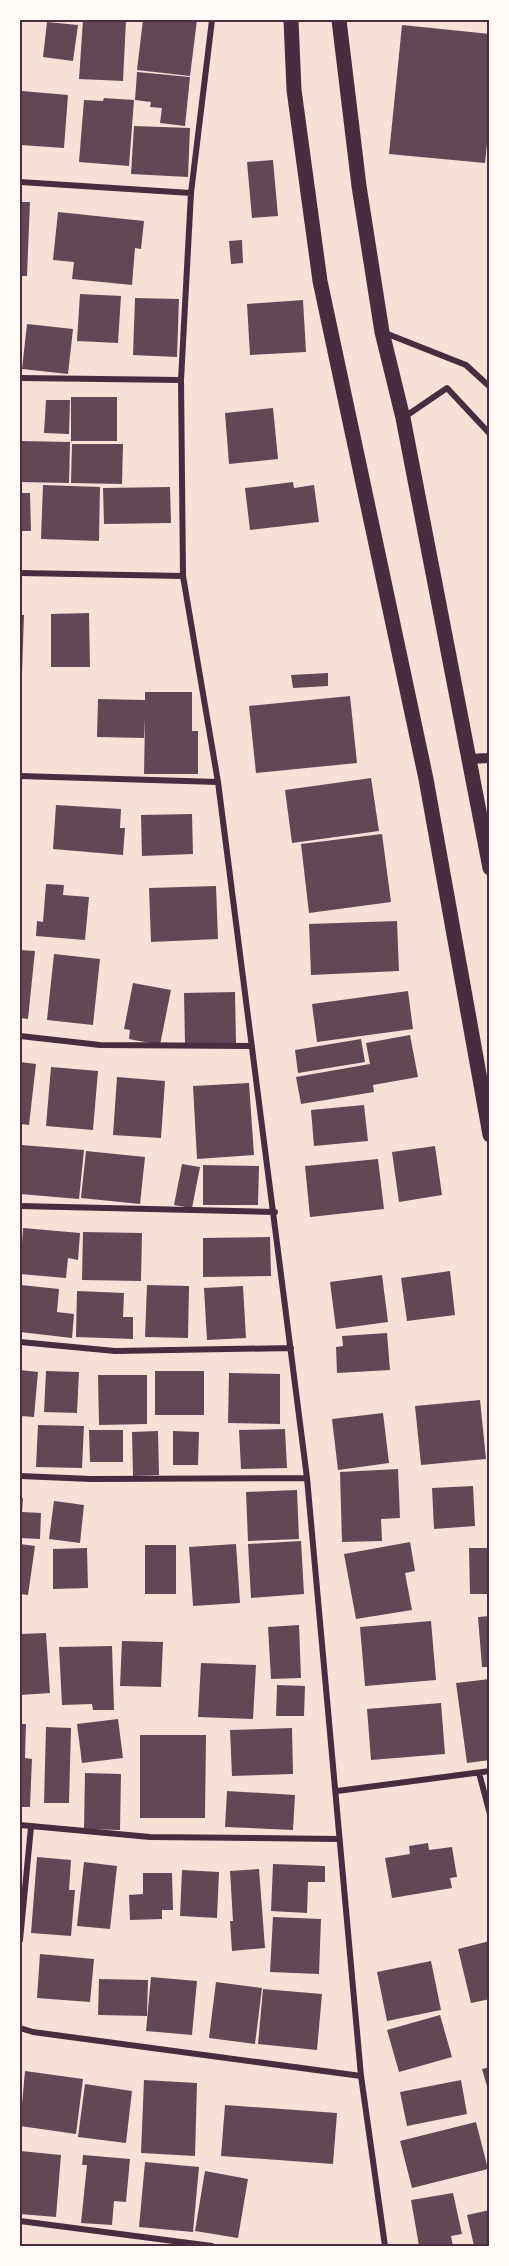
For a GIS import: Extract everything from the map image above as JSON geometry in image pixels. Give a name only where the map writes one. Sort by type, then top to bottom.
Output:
[{"type":"main road","points":[[291,20],[294,90],[320,281],[426,779],[489,1135]]},
{"type":"main road","points":[[339,20],[359,186],[382,332],[402,418],[489,868]]},
{"type":"street","points":[[212,20],[191,193],[181,380],[183,576],[219,782],[275,1212],[307,1478],[361,2076],[385,2247]]},
{"type":"street","points":[[20,182],[191,193]]},
{"type":"street","points":[[382,332],[466,365],[489,387]]},
{"type":"street","points":[[20,378],[181,380]]},
{"type":"street","points":[[402,418],[447,388],[489,434]]},
{"type":"street","points":[[20,573],[183,576]]},
{"type":"street","points":[[468,759],[489,758]]},
{"type":"street","points":[[20,776],[219,782]]},
{"type":"street","points":[[20,1036],[100,1045],[252,1046]]},
{"type":"street","points":[[20,1206],[275,1212]]},
{"type":"street","points":[[20,1342],[115,1351],[291,1348]]},
{"type":"street","points":[[20,1476],[91,1479],[307,1478]]},
{"type":"street","points":[[337,1791],[489,1771]]},
{"type":"street","points":[[479,1773],[489,1814]]},
{"type":"street","points":[[20,1825],[150,1838],[339,1839]]},
{"type":"street","points":[[20,1940],[30,1827]]},
{"type":"street","points":[[20,2028],[33,2032],[361,2076]]},
{"type":"street","points":[[20,2221],[212,2247]]},
{"type":"building","points":[[83,20],[126,20],[123,81],[79,79]]},
{"type":"building","points":[[143,20],[197,20],[190,76],[137,70]]},
{"type":"building","points":[[47,22],[78,25],[73,61],[43,57]]},
{"type":"building","points":[[402,25],[490,34],[490,116],[485,163],[389,154]]},
{"type":"building","points":[[137,72],[190,77],[185,126],[160,123],[162,108],[150,107],[151,102],[135,100]]},
{"type":"building","points":[[22,91],[68,95],[64,148],[20,145]]},
{"type":"building","points":[[104,98],[134,100],[129,166],[79,162],[84,100],[103,101]]},
{"type":"building","points":[[134,126],[190,128],[188,177],[131,174]]},
{"type":"building","points":[[273,160],[278,216],[252,218],[247,162]]},
{"type":"building","points":[[20,202],[30,202],[27,276],[20,276]]},
{"type":"building","points":[[58,212],[144,221],[141,249],[135,248],[132,285],[72,279],[74,262],[53,260]]},
{"type":"building","points":[[242,240],[243,263],[231,264],[229,241]]},
{"type":"building","points":[[80,294],[121,296],[118,343],[77,341]]},
{"type":"building","points":[[135,298],[179,299],[177,357],[133,355]]},
{"type":"building","points":[[303,300],[306,352],[250,355],[247,304]]},
{"type":"building","points":[[27,324],[73,329],[68,374],[22,369]]},
{"type":"building","points":[[71,397],[117,397],[117,441],[71,441]]},
{"type":"building","points":[[46,400],[70,400],[69,434],[44,433]]},
{"type":"building","points":[[273,408],[278,459],[229,464],[225,413]]},
{"type":"building","points":[[20,441],[70,442],[69,483],[20,482]]},
{"type":"building","points":[[72,444],[123,444],[122,484],[71,483]]},
{"type":"building","points":[[293,482],[294,488],[314,485],[319,522],[250,530],[245,488]]},
{"type":"building","points":[[43,485],[100,487],[99,541],[41,539]]},
{"type":"building","points":[[170,487],[171,523],[104,524],[103,488]]},
{"type":"building","points":[[20,493],[30,493],[31,531],[20,531]]},
{"type":"building","points":[[89,613],[90,667],[51,667],[51,614]]},
{"type":"building","points":[[20,615],[24,615],[22,674],[20,674]]},
{"type":"building","points":[[328,673],[328,686],[293,688],[291,675]]},
{"type":"building","points":[[145,692],[192,692],[192,731],[198,731],[198,774],[144,774],[145,718],[144,738],[97,737],[98,699],[145,700]]},
{"type":"building","points":[[350,696],[357,763],[256,773],[249,706]]},
{"type":"building","points":[[371,778],[379,831],[292,843],[285,790]]},
{"type":"building","points":[[56,805],[121,809],[120,828],[125,828],[123,855],[53,849]]},
{"type":"building","points":[[192,814],[193,854],[142,856],[141,815]]},
{"type":"building","points":[[382,834],[391,902],[309,913],[301,844]]},
{"type":"building","points":[[46,884],[64,885],[63,895],[89,897],[85,940],[36,936],[37,921],[43,922]]},
{"type":"building","points":[[216,886],[218,939],[151,942],[149,888]]},
{"type":"building","points":[[397,921],[399,971],[311,975],[309,924]]},
{"type":"building","points":[[20,950],[35,951],[28,1019],[20,1018]]},
{"type":"building","points":[[54,954],[100,959],[93,1025],[47,1020]]},
{"type":"building","points":[[133,983],[171,990],[160,1045],[129,1039],[130,1030],[124,1029]]},
{"type":"building","points":[[408,991],[413,1029],[317,1042],[312,1004]]},
{"type":"building","points":[[235,992],[236,1043],[185,1044],[184,993]]},
{"type":"building","points":[[410,1035],[418,1077],[373,1085],[374,1092],[301,1104],[296,1077],[370,1064],[366,1043]]},
{"type":"building","points":[[361,1039],[365,1062],[298,1073],[295,1050]]},
{"type":"building","points":[[20,1062],[36,1064],[29,1125],[20,1124]]},
{"type":"building","points":[[51,1067],[98,1071],[93,1130],[46,1126]]},
{"type":"building","points":[[117,1077],[165,1081],[161,1138],[113,1135]]},
{"type":"building","points":[[249,1083],[254,1155],[197,1159],[193,1086]]},
{"type":"building","points":[[364,1105],[368,1141],[314,1146],[311,1110]]},
{"type":"building","points":[[21,1145],[84,1150],[79,1199],[20,1194]]},
{"type":"building","points":[[435,1146],[442,1195],[399,1202],[392,1152]]},
{"type":"building","points":[[86,1151],[145,1157],[140,1204],[81,1198]]},
{"type":"building","points":[[378,1159],[384,1209],[310,1217],[305,1166]]},
{"type":"building","points":[[182,1164],[200,1167],[192,1208],[174,1205]]},
{"type":"building","points":[[203,1165],[259,1166],[258,1205],[203,1205]]},
{"type":"building","points":[[23,1228],[80,1233],[78,1260],[68,1258],[66,1278],[20,1274]]},
{"type":"building","points":[[83,1232],[142,1233],[141,1281],[82,1280]]},
{"type":"building","points":[[270,1237],[271,1276],[203,1277],[203,1238]]},
{"type":"building","points":[[450,1271],[455,1315],[407,1321],[401,1278]]},
{"type":"building","points":[[382,1275],[388,1322],[336,1329],[330,1282]]},
{"type":"building","points":[[21,1285],[59,1289],[57,1312],[74,1314],[72,1338],[20,1332]]},
{"type":"building","points":[[147,1285],[189,1286],[188,1338],[145,1337]]},
{"type":"building","points":[[243,1286],[246,1338],[207,1340],[204,1288]]},
{"type":"building","points":[[77,1291],[124,1293],[123,1317],[133,1317],[133,1339],[76,1337]]},
{"type":"building","points":[[387,1333],[390,1370],[337,1373],[336,1347],[343,1346],[342,1336]]},
{"type":"building","points":[[20,1370],[38,1372],[34,1417],[20,1416]]},
{"type":"building","points":[[46,1371],[79,1372],[77,1413],[44,1412]]},
{"type":"building","points":[[155,1371],[204,1371],[204,1415],[155,1415]]},
{"type":"building","points":[[229,1373],[280,1374],[280,1424],[228,1423]]},
{"type":"building","points":[[98,1375],[147,1375],[147,1424],[99,1425]]},
{"type":"building","points":[[480,1400],[486,1459],[421,1465],[415,1406]]},
{"type":"building","points":[[383,1413],[389,1463],[338,1470],[332,1419]]},
{"type":"building","points":[[38,1425],[84,1426],[82,1468],[36,1467]]},
{"type":"building","points":[[285,1429],[287,1468],[241,1469],[239,1430]]},
{"type":"building","points":[[89,1430],[123,1430],[123,1462],[90,1462]]},
{"type":"building","points":[[158,1431],[159,1475],[133,1476],[132,1432]]},
{"type":"building","points":[[173,1431],[199,1432],[198,1465],[173,1465]]},
{"type":"building","points":[[398,1469],[400,1518],[381,1519],[382,1541],[342,1542],[340,1472]]},
{"type":"building","points":[[473,1486],[475,1526],[434,1529],[432,1488]]},
{"type":"building","points":[[297,1490],[299,1539],[248,1541],[246,1492]]},
{"type":"building","points":[[20,1498],[23,1498],[22,1512],[41,1513],[40,1539],[20,1538]]},
{"type":"building","points":[[54,1501],[84,1505],[80,1543],[49,1539]]},
{"type":"building","points":[[301,1541],[304,1594],[251,1598],[248,1544]]},
{"type":"building","points":[[410,1542],[415,1571],[405,1573],[412,1610],[356,1619],[344,1554]]},
{"type":"building","points":[[20,1544],[35,1546],[28,1595],[20,1594]]},
{"type":"building","points":[[236,1544],[240,1603],[193,1606],[189,1547]]},
{"type":"building","points":[[145,1545],[176,1545],[176,1594],[145,1594]]},
{"type":"building","points":[[87,1548],[88,1588],[53,1589],[53,1549]]},
{"type":"building","points":[[469,1548],[490,1548],[490,1594],[470,1594]]},
{"type":"building","points":[[490,1616],[490,1667],[482,1667],[478,1617]]},
{"type":"building","points":[[431,1621],[436,1680],[365,1686],[360,1627]]},
{"type":"building","points":[[299,1625],[301,1678],[271,1679],[268,1627]]},
{"type":"building","points":[[46,1633],[50,1693],[20,1695],[20,1634]]},
{"type":"building","points":[[122,1641],[163,1642],[161,1687],[120,1686]]},
{"type":"building","points":[[112,1646],[114,1710],[93,1710],[92,1704],[62,1705],[59,1647]]},
{"type":"building","points":[[201,1663],[256,1665],[253,1719],[198,1717]]},
{"type":"building","points":[[490,1679],[490,1760],[467,1763],[456,1683]]},
{"type":"building","points":[[277,1685],[305,1686],[304,1716],[276,1716]]},
{"type":"building","points":[[441,1703],[445,1754],[371,1760],[367,1709]]},
{"type":"building","points":[[118,1719],[123,1758],[82,1763],[77,1724]]},
{"type":"building","points":[[20,1724],[26,1724],[25,1758],[32,1759],[30,1807],[20,1807]]},
{"type":"building","points":[[46,1727],[71,1728],[69,1803],[44,1803]]},
{"type":"building","points":[[292,1728],[293,1774],[232,1776],[230,1730]]},
{"type":"building","points":[[140,1735],[206,1735],[205,1818],[140,1818]]},
{"type":"building","points":[[85,1773],[121,1774],[120,1830],[84,1829]]},
{"type":"building","points":[[227,1791],[295,1795],[293,1830],[225,1827]]},
{"type":"building","points":[[428,1843],[429,1850],[452,1847],[457,1877],[450,1878],[452,1888],[392,1898],[385,1858],[410,1854],[409,1846]]},
{"type":"building","points":[[37,1857],[71,1860],[69,1890],[75,1890],[71,1936],[31,1933]]},
{"type":"building","points":[[84,1862],[117,1866],[110,1929],[77,1926]]},
{"type":"building","points":[[273,1864],[325,1866],[325,1882],[308,1882],[307,1913],[271,1911]]},
{"type":"building","points":[[259,1869],[265,1948],[232,1951],[230,1871]]},
{"type":"building","points":[[182,1870],[219,1872],[217,1918],[180,1916]]},
{"type":"building","points":[[143,1873],[172,1873],[173,1910],[162,1910],[162,1919],[130,1920],[129,1895],[143,1894]]},
{"type":"building","points":[[273,1917],[321,1919],[319,1974],[270,1972]]},
{"type":"building","points":[[490,1941],[490,1999],[471,2003],[458,1949]]},
{"type":"building","points":[[40,1954],[94,1959],[90,2002],[37,1998]]},
{"type":"building","points":[[431,1961],[441,2010],[387,2021],[377,1972]]},
{"type":"building","points":[[151,1977],[197,1981],[192,2035],[146,2031]]},
{"type":"building","points":[[99,1979],[148,1980],[147,2016],[98,2015]]},
{"type":"building","points":[[216,1982],[262,1988],[255,2044],[209,2038]]},
{"type":"building","points":[[263,1989],[322,1994],[317,2050],[258,2044]]},
{"type":"building","points":[[440,2015],[452,2057],[399,2072],[387,2030]]},
{"type":"building","points":[[490,2067],[490,2093],[489,2093],[482,2069]]},
{"type":"building","points":[[25,2071],[83,2079],[76,2134],[20,2126]]},
{"type":"building","points":[[144,2080],[197,2083],[195,2156],[141,2153]]},
{"type":"building","points":[[461,2080],[467,2114],[407,2126],[400,2092]]},
{"type":"building","points":[[85,2084],[132,2091],[126,2143],[78,2137]]},
{"type":"building","points":[[225,2105],[337,2113],[333,2164],[221,2156]]},
{"type":"building","points":[[476,2122],[488,2169],[412,2188],[400,2141]]},
{"type":"building","points":[[20,2151],[61,2155],[56,2217],[20,2214]]},
{"type":"building","points":[[83,2155],[130,2159],[126,2202],[114,2201],[112,2225],[81,2223],[87,2165],[82,2165]]},
{"type":"building","points":[[145,2162],[199,2167],[193,2232],[139,2227]]},
{"type":"building","points":[[205,2171],[248,2179],[238,2238],[195,2231]]},
{"type":"building","points":[[453,2193],[462,2234],[451,2236],[453,2246],[419,2246],[411,2200]]},
{"type":"building","points":[[490,2210],[490,2246],[474,2246],[467,2215]]}]
